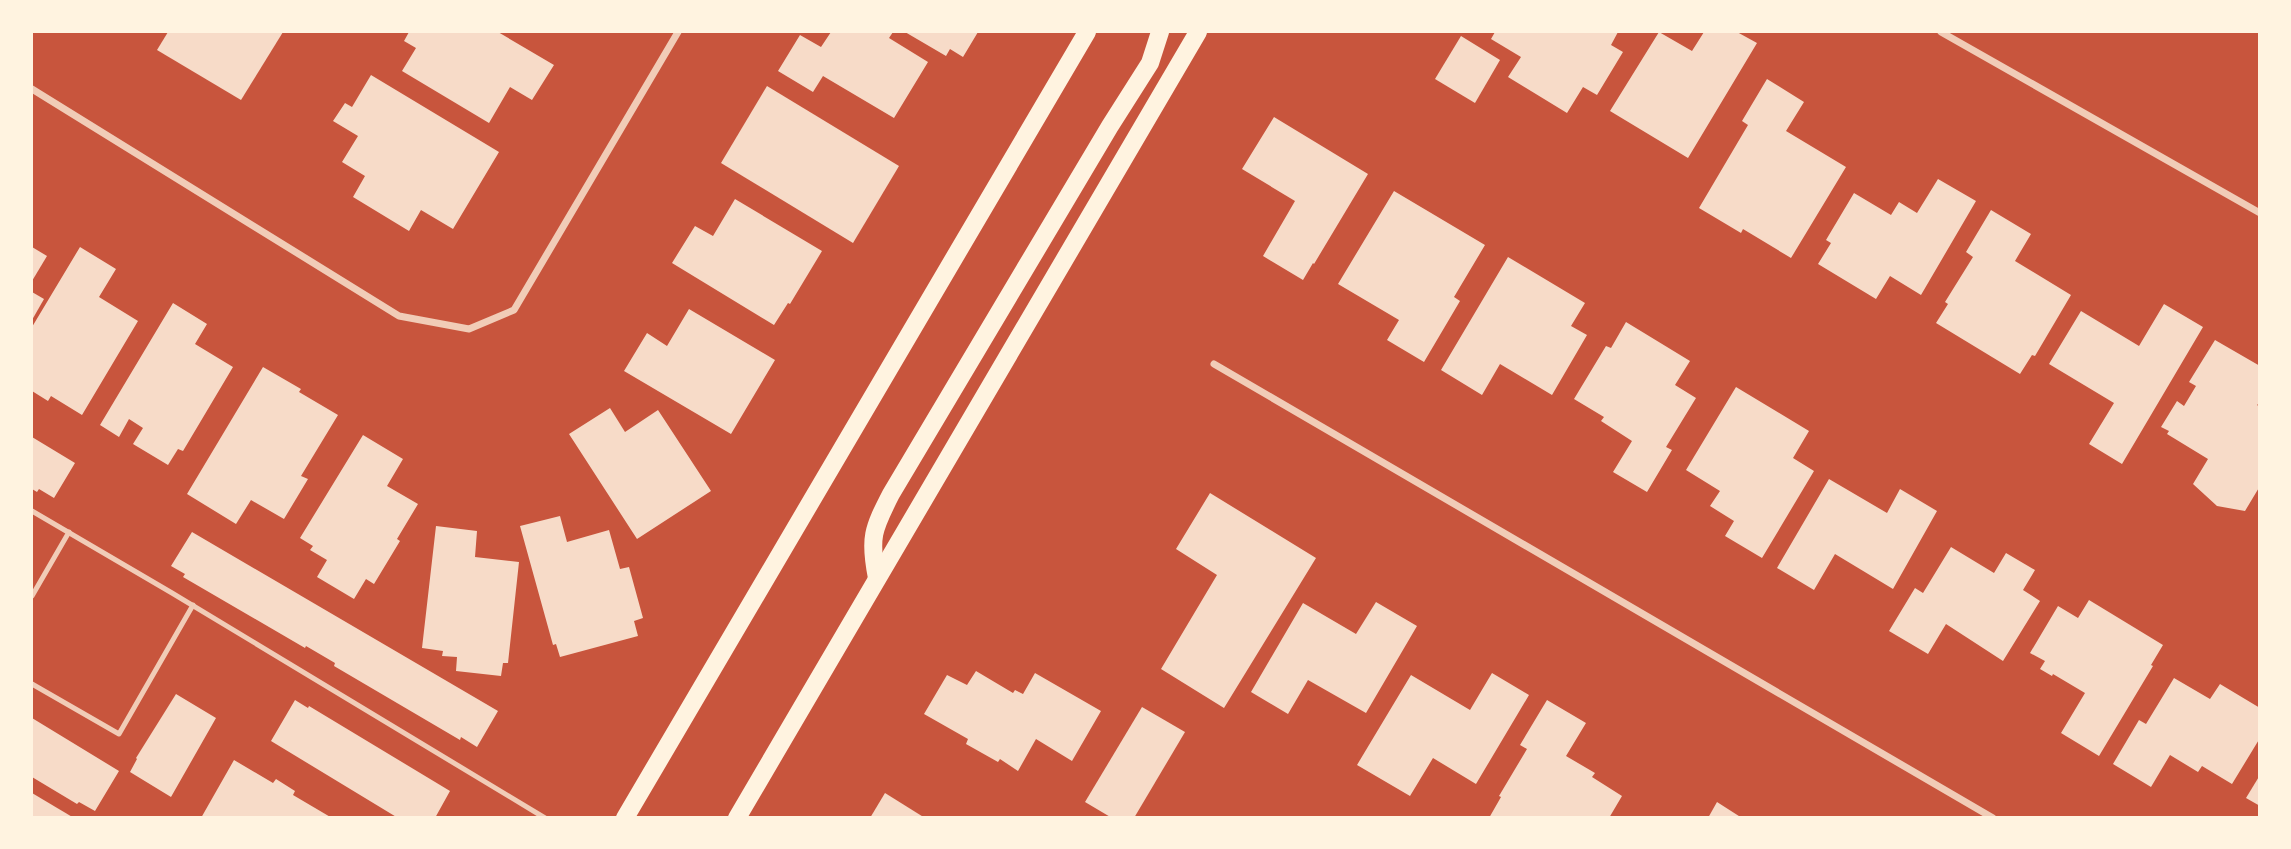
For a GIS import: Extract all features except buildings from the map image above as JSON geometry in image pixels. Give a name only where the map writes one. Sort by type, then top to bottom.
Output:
[{"type":"main road","points":[[625,817],[1087,32]]},
{"type":"main road","points":[[877,578],[873,559],[873,528],[1110,125],[1150,63],[1160,32]]},
{"type":"main road","points":[[737,817],[1198,32]]},
{"type":"street","points":[[32,89],[399,316],[469,330],[514,310],[678,32]]},
{"type":"street","points":[[1941,32],[2259,213]]},
{"type":"street","points":[[1214,364],[1993,817]]},
{"type":"lane","points":[[32,511],[545,817]]},
{"type":"lane","points":[[32,596],[69,532]]},
{"type":"lane","points":[[32,684],[119,734],[193,605]]}]
